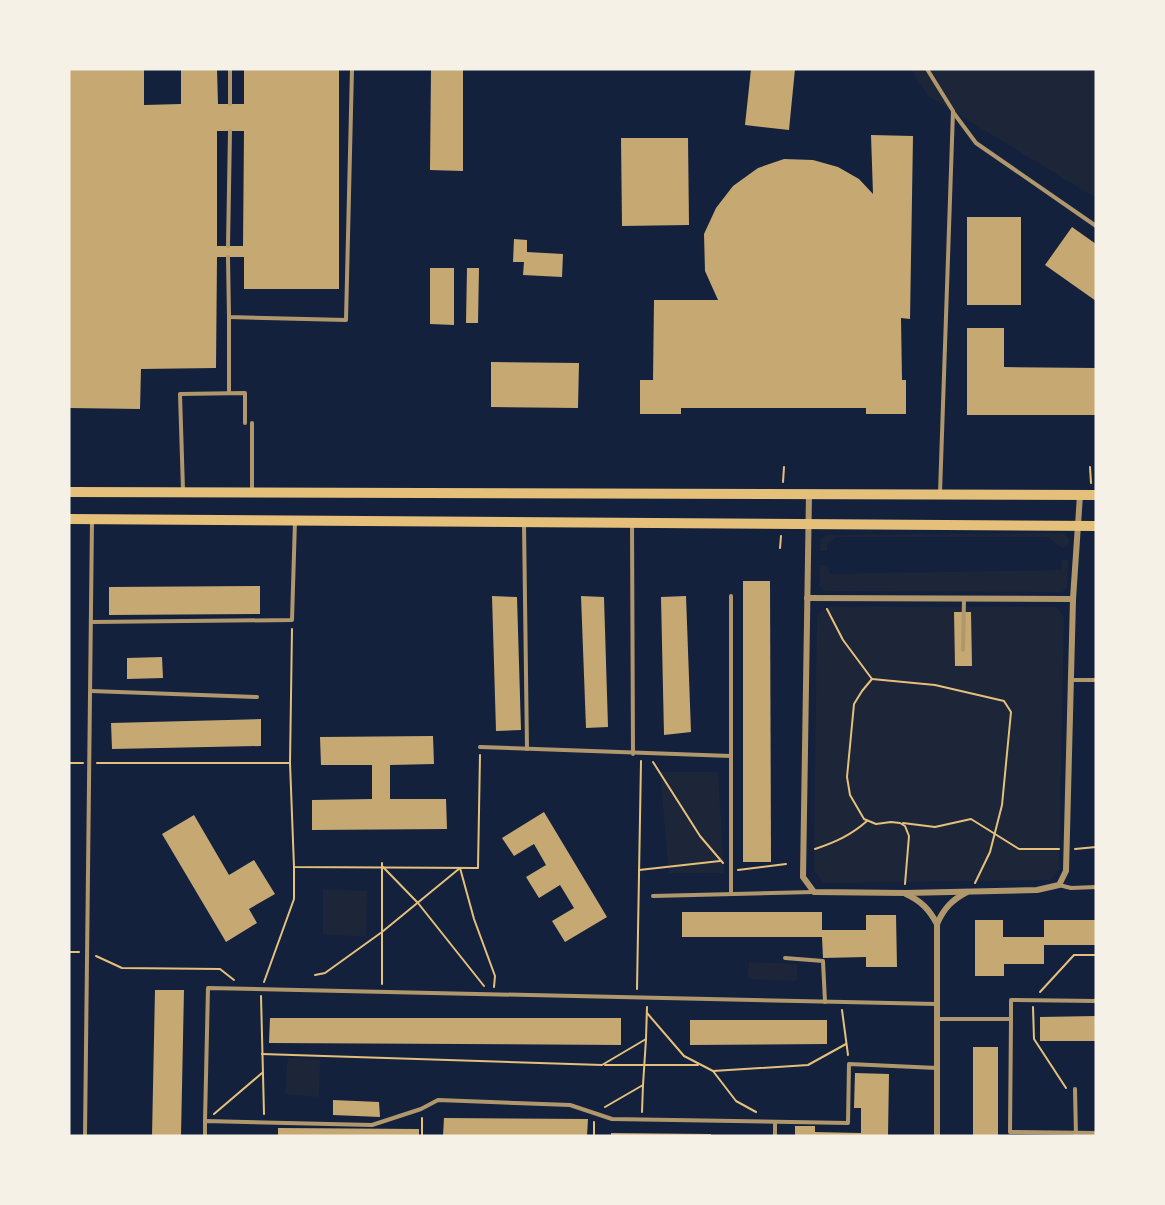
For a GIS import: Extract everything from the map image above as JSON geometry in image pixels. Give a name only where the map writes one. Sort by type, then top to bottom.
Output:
[{"type":"main road","points":[[69,492],[1096,495]]},
{"type":"main road","points":[[69,519],[1096,526]]},
{"type":"street","points":[[809,494],[803,877],[814,892],[905,893],[1037,890],[1059,885],[1066,872],[1073,598],[1080,495]]},
{"type":"street","points":[[807,598],[1073,598]]},
{"type":"street","points":[[937,1136],[937,924],[943,910],[954,899],[968,891]]},
{"type":"street","points":[[905,893],[919,900],[930,910],[937,924]]},
{"type":"lane","points":[[230,69],[230,104]]},
{"type":"lane","points":[[229,317],[346,320],[352,69]]},
{"type":"lane","points":[[927,69],[976,143],[1096,226]]},
{"type":"lane","points":[[940,494],[953,111]]},
{"type":"lane","points":[[228,246],[230,131]]},
{"type":"lane","points":[[228,257],[229,393]]},
{"type":"lane","points":[[183,493],[180,394],[245,393],[245,423]]},
{"type":"lane","points":[[252,423],[252,493]]},
{"type":"lane","points":[[86,1136],[92,519]]},
{"type":"lane","points":[[92,622],[292,620],[295,520]]},
{"type":"lane","points":[[524,522],[527,749]]},
{"type":"lane","points":[[632,523],[633,754]]},
{"type":"lane","points":[[730,894],[731,596]]},
{"type":"lane","points":[[963,650],[964,598]]},
{"type":"lane","points":[[1071,680],[1096,680]]},
{"type":"lane","points":[[91,691],[257,697]]},
{"type":"lane","points":[[480,747],[731,756]]},
{"type":"lane","points":[[1059,885],[1071,888],[1096,887]]},
{"type":"lane","points":[[653,896],[814,892]]},
{"type":"lane","points":[[785,958],[823,961],[825,1002]]},
{"type":"lane","points":[[205,1136],[208,988],[937,1004]]},
{"type":"lane","points":[[1096,1001],[1011,1000],[1010,1132],[1096,1133]]},
{"type":"lane","points":[[937,1019],[1011,1018]]},
{"type":"lane","points":[[205,1121],[372,1125],[422,1109],[438,1100],[570,1105],[612,1119],[848,1123],[849,1064],[937,1068]]},
{"type":"lane","points":[[1075,1089],[1077,1134]]},
{"type":"lane","points":[[775,1122],[775,1136]]},
{"type":"path","points":[[783,467],[783,494]]},
{"type":"path","points":[[780,548],[781,524]]},
{"type":"path","points":[[825,604],[843,640],[872,679],[935,685],[1004,700],[1011,711],[1002,805],[990,852],[975,883]]},
{"type":"path","points":[[264,1122],[261,990],[294,899],[290,763],[292,620]]},
{"type":"path","points":[[872,679],[854,704],[847,777],[850,795],[867,821],[876,824],[900,823],[935,827],[971,819],[1019,849],[1061,849]]},
{"type":"path","points":[[294,867],[382,865],[478,868],[480,747]]},
{"type":"path","points":[[637,998],[641,754]]},
{"type":"path","points":[[648,754],[700,836],[730,871],[786,864]]},
{"type":"path","points":[[69,763],[290,763]]},
{"type":"path","points":[[815,849],[854,833],[867,821]]},
{"type":"path","points":[[900,823],[905,826],[909,836],[905,884]]},
{"type":"path","points":[[1075,849],[1096,847]]},
{"type":"path","points":[[639,870],[722,861]]},
{"type":"path","points":[[382,865],[418,903],[493,995]]},
{"type":"path","points":[[382,865],[382,993]]},
{"type":"path","points":[[315,975],[325,973],[382,932],[460,868]]},
{"type":"path","points":[[460,868],[474,919],[495,976],[493,995]]},
{"type":"path","points":[[86,952],[122,968],[220,969],[245,990]]},
{"type":"path","points":[[1075,1101],[1034,1039],[1032,1000],[1074,955],[1096,955]]},
{"type":"path","points":[[642,1119],[647,998]]},
{"type":"path","points":[[841,1002],[849,1064]]},
{"type":"path","points":[[646,1012],[684,1056],[713,1071],[736,1101],[775,1122]]},
{"type":"path","points":[[602,1065],[646,1039]]},
{"type":"path","points":[[713,1071],[808,1065],[846,1044]]},
{"type":"path","points":[[262,1054],[602,1065],[702,1065]]},
{"type":"path","points":[[205,1121],[262,1073]]},
{"type":"path","points":[[594,1136],[594,1113],[643,1085]]},
{"type":"path","points":[[422,1109],[422,1136]]},
{"type":"shaded area","points":[[911,69],[1096,69],[1096,198],[928,96]]},
{"type":"shaded area","points":[[1064,533],[1069,539],[1068,547],[1062,548],[1048,537],[836,537],[827,544],[827,551],[820,551],[821,539],[826,535]]},
{"type":"shaded area","points":[[1062,559],[1068,560],[1067,588],[1062,592],[825,591],[819,586],[820,565],[828,565],[830,574],[1061,570]]},
{"type":"shaded area","points":[[828,607],[1056,607],[1064,617],[1059,870],[1050,880],[824,883],[814,871],[817,614]]},
{"type":"shaded area","points":[[660,772],[718,772],[724,873],[669,873]]},
{"type":"shaded area","points":[[323,889],[367,891],[366,937],[323,934]]},
{"type":"shaded area","points":[[749,962],[797,964],[797,981],[748,979]]},
{"type":"shaded area","points":[[288,1058],[320,1060],[319,1097],[285,1094]]},
{"type":"building","points":[[69,69],[144,69],[144,105],[181,104],[181,69],[217,69],[218,104],[244,104],[244,69],[339,69],[339,289],[244,289],[244,257],[217,257],[216,368],[141,369],[140,409],[69,408]],"holes":[[[217,131],[244,131],[243,246],[217,246]]]},
{"type":"building","points":[[431,69],[463,69],[463,171],[430,170]]},
{"type":"building","points":[[751,69],[795,69],[789,130],[745,125]]},
{"type":"building","points":[[871,135],[913,136],[910,319],[901,318],[902,380],[906,380],[906,414],[866,414],[866,408],[681,408],[681,414],[640,414],[640,380],[653,380],[654,300],[718,300],[705,271],[704,234],[716,208],[733,186],[758,168],[784,159],[813,160],[838,167],[859,179],[873,194]]},
{"type":"building","points":[[621,138],[688,138],[689,225],[622,226]]},
{"type":"building","points":[[967,217],[1021,217],[1021,305],[967,305]]},
{"type":"building","points":[[1072,227],[1096,244],[1096,301],[1045,265]]},
{"type":"building","points":[[514,239],[527,240],[527,252],[563,254],[562,277],[523,275],[524,262],[513,262]]},
{"type":"building","points":[[430,268],[454,268],[454,325],[430,324]]},
{"type":"building","points":[[467,268],[479,268],[478,323],[466,323]]},
{"type":"building","points":[[967,328],[1004,328],[1004,367],[1096,368],[1096,415],[967,415]]},
{"type":"building","points":[[491,362],[579,363],[578,408],[491,407]]},
{"type":"building","points":[[743,581],[770,581],[771,862],[743,862]]},
{"type":"building","points":[[260,586],[260,614],[109,615],[109,587]]},
{"type":"building","points":[[492,596],[517,597],[521,730],[496,731]]},
{"type":"building","points":[[581,596],[604,597],[608,727],[586,728]]},
{"type":"building","points":[[686,596],[691,732],[664,735],[661,597]]},
{"type":"building","points":[[954,612],[971,612],[972,666],[955,666]]},
{"type":"building","points":[[162,657],[163,678],[127,679],[127,658]]},
{"type":"building","points":[[261,719],[261,746],[112,749],[111,723]]},
{"type":"building","points":[[433,736],[434,764],[390,765],[390,799],[446,799],[447,829],[312,830],[312,800],[372,799],[372,765],[321,765],[320,737]]},
{"type":"building","points":[[544,812],[607,917],[565,942],[552,921],[574,908],[560,885],[539,898],[526,877],[546,865],[534,844],[514,856],[502,838]]},
{"type":"building","points":[[194,815],[229,875],[254,860],[275,894],[249,909],[257,923],[226,942],[162,834]]},
{"type":"building","points":[[682,912],[822,912],[822,930],[866,930],[866,915],[896,915],[897,967],[866,967],[866,957],[823,958],[822,937],[682,937]]},
{"type":"building","points":[[975,920],[1003,920],[1003,937],[1044,937],[1044,920],[1096,920],[1096,945],[1044,945],[1044,964],[1004,964],[1004,976],[975,976]]},
{"type":"building","points":[[155,990],[184,990],[181,1136],[152,1136]]},
{"type":"building","points":[[1096,1016],[1096,1041],[1040,1041],[1040,1017]]},
{"type":"building","points":[[270,1018],[621,1018],[621,1045],[269,1043]]},
{"type":"building","points":[[690,1020],[827,1020],[827,1044],[690,1045]]},
{"type":"building","points":[[973,1047],[998,1047],[998,1136],[973,1136]]},
{"type":"building","points":[[855,1073],[889,1074],[888,1136],[795,1136],[795,1126],[815,1126],[815,1132],[861,1133],[861,1108],[854,1108]]},
{"type":"building","points":[[333,1100],[379,1102],[380,1117],[333,1115]]},
{"type":"building","points":[[444,1118],[588,1119],[587,1136],[443,1136]]},
{"type":"building","points":[[278,1128],[419,1129],[419,1136],[278,1136]]},
{"type":"building","points":[[611,1133],[711,1134],[711,1136],[611,1136]]}]
